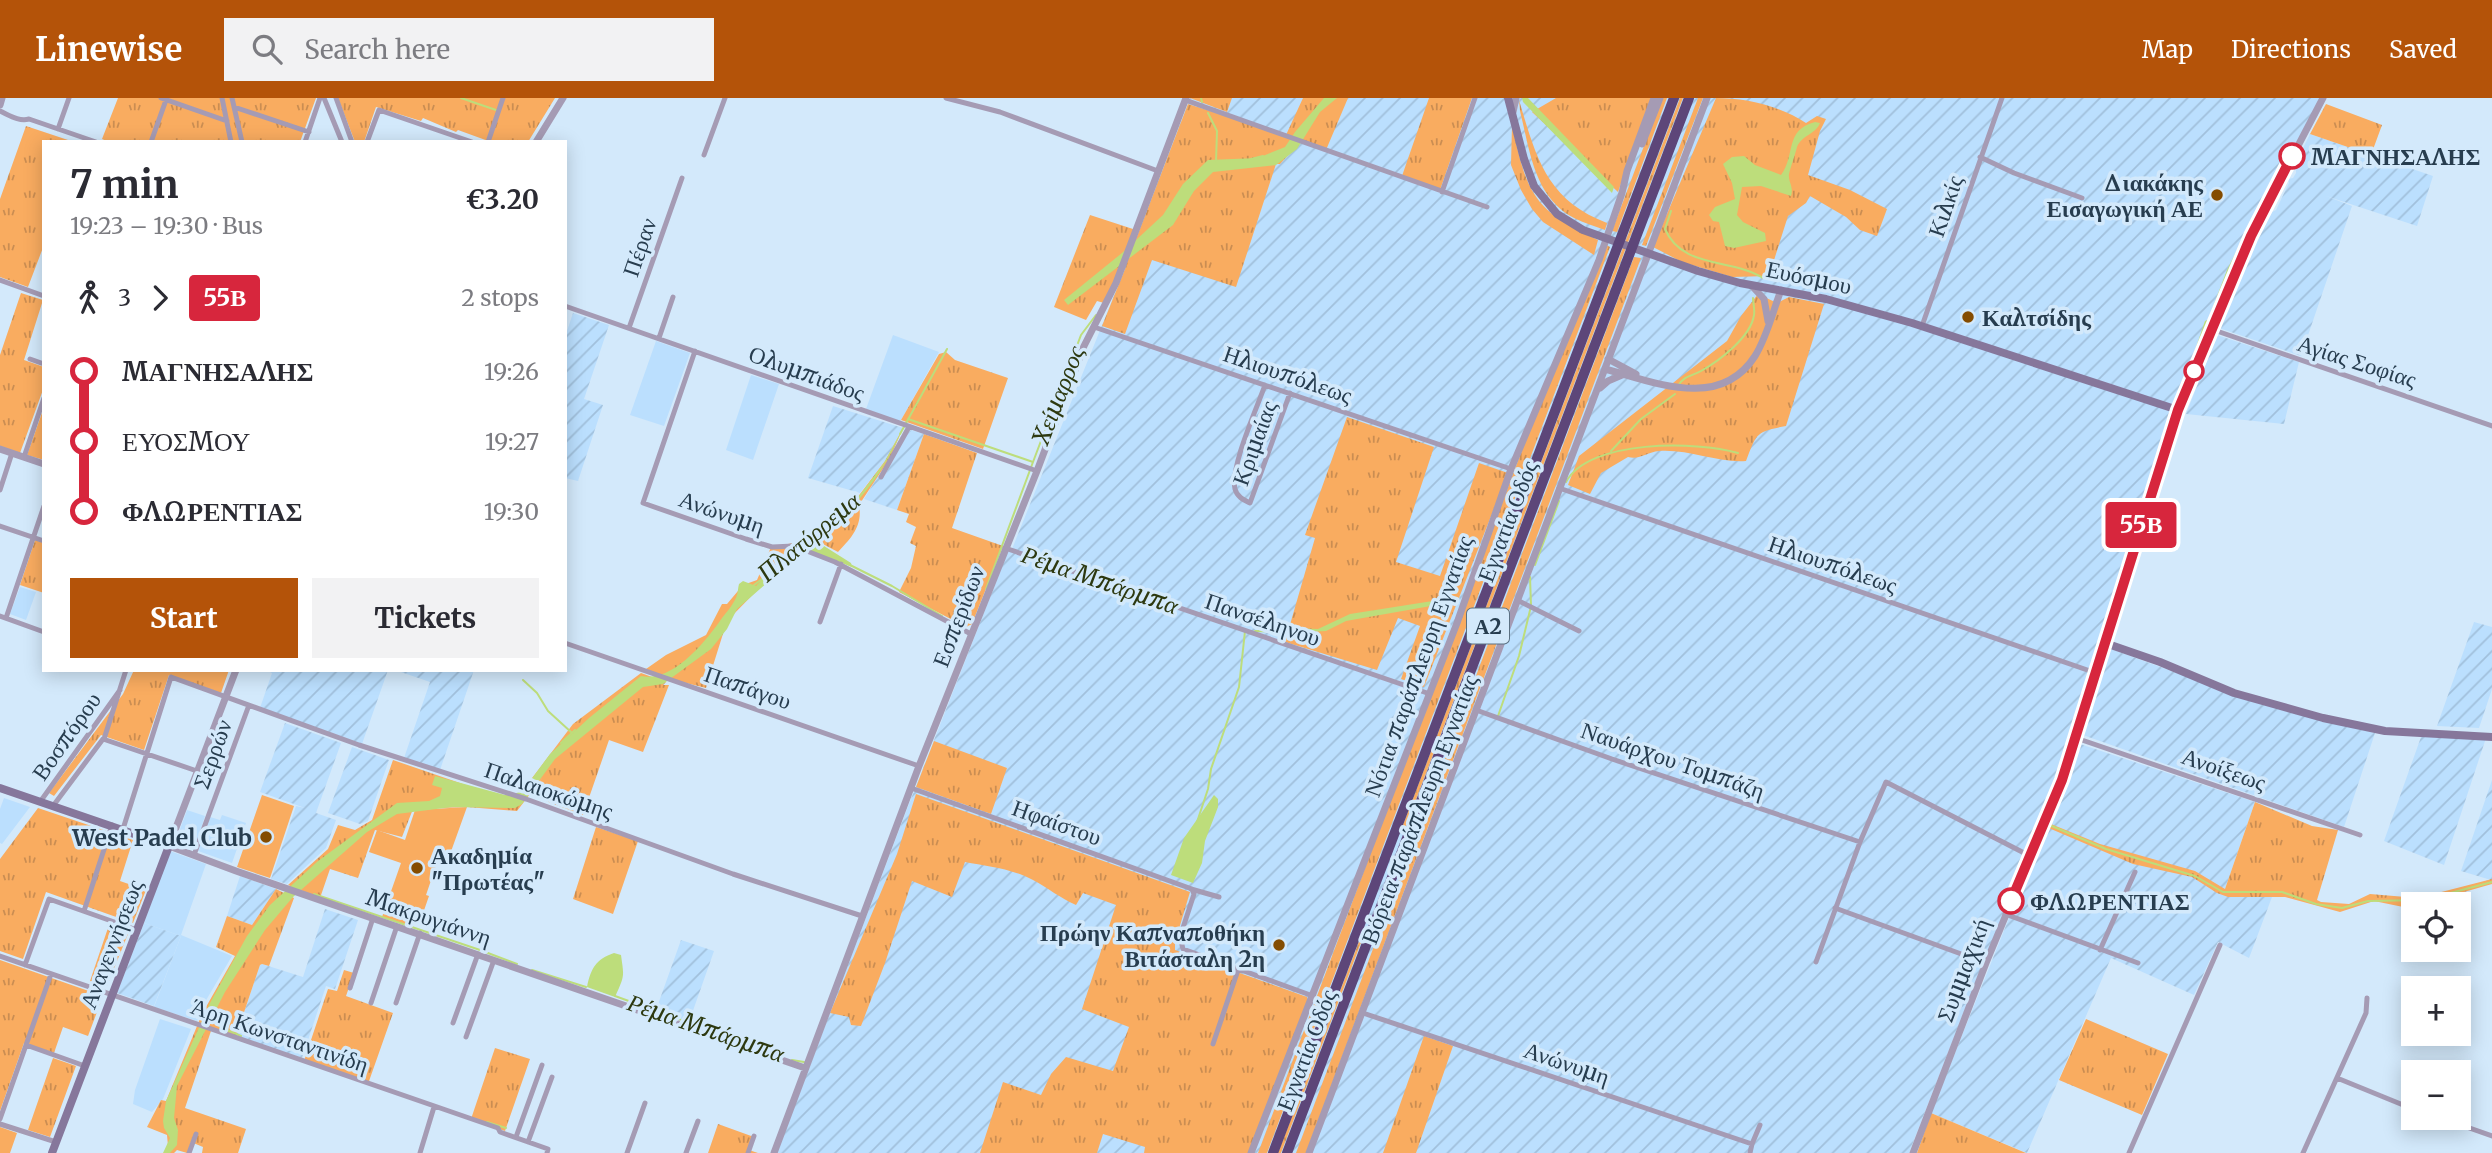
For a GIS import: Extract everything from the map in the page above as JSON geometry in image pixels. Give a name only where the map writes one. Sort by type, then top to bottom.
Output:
[{"type":"highway","name":"Εγνατία Οδός","points":[[1273,1153],[1674,98]]},
{"type":"highway","name":"Εγνατία Οδός","points":[[1287,1153],[1689,98]]},
{"type":"main road","name":"Ευόσμου","points":[[1508,98],[1528,174],[1541,197],[1557,214],[1595,235],[1659,258],[1750,284],[1856,307],[1922,326],[2178,410]]},
{"type":"main road","name":"Συμμαχική","points":[[2105,643],[2178,410]]},
{"type":"main road","points":[[2105,643],[2160,662],[2234,693],[2323,718],[2385,731],[2492,737]]},
{"type":"main road","name":"Μακρυγιάννη","points":[[0,788],[169,846]]},
{"type":"main road","name":"Αναγεννήσεως","points":[[52,1153],[169,846]]},
{"type":"street","points":[[0,105],[2,98]]},
{"type":"street","points":[[58,129],[69,98]]},
{"type":"street","points":[[222,98],[231,140]]},
{"type":"street","points":[[232,98],[242,140]]},
{"type":"street","points":[[306,140],[322,98]]},
{"type":"street","points":[[322,98],[341,140]]},
{"type":"street","points":[[335,98],[351,140]]},
{"type":"street","points":[[489,140],[503,98]]},
{"type":"street","points":[[537,140],[563,98]]},
{"type":"street","points":[[704,155],[725,98]]},
{"type":"street","points":[[946,98],[1000,112],[1158,171]]},
{"type":"street","points":[[1442,192],[1475,98]]},
{"type":"street","points":[[1513,116],[1516,98]]},
{"type":"street","name":"Νότια παράπλευρη Εγνατίας","points":[[1622,193],[1627,171],[1654,98]]},
{"type":"street","name":"Νότια παράπλευρη Εγνατίας","points":[[1251,1153],[1430,694],[1511,469],[1599,260],[1660,98]]},
{"type":"street","name":"Βόρεια παράπλευρη Εγνατίας","points":[[1309,1153],[1707,98]]},
{"type":"street","name":"Κιλκίς","points":[[1922,326],[2002,98]]},
{"type":"street","name":"Συμμαχική","points":[[2178,410],[2266,204],[2323,98]]},
{"type":"street","points":[[151,140],[163,99],[227,121]]},
{"type":"street","points":[[1185,99],[1487,207]]},
{"type":"street","name":"Εσπερίδων","points":[[774,1153],[919,766],[1081,354],[1116,283],[1185,99]]},
{"type":"street","points":[[234,107],[309,132]]},
{"type":"street","points":[[368,140],[380,110],[466,140]]},
{"type":"street","points":[[0,111],[90,140]]},
{"type":"street","points":[[447,140],[449,134]]},
{"type":"street","points":[[1980,157],[2014,173],[2082,198]]},
{"type":"street","name":"Πέραν","points":[[629,328],[682,178]]},
{"type":"street","points":[[0,280],[42,295]]},
{"type":"street","points":[[1750,284],[1762,295],[1768,326]]},
{"type":"street","points":[[1767,310],[1770,299],[1781,290]]},
{"type":"street","points":[[1605,369],[1677,389],[1687,390],[1723,383],[1740,372],[1755,356],[1781,290]]},
{"type":"street","points":[[659,338],[673,297]]},
{"type":"street","name":"Ολυμπιάδος","points":[[567,307],[1037,471]]},
{"type":"street","name":"Ηλιουπόλεως","points":[[1094,327],[1511,469]]},
{"type":"street","name":"Αγίας Σοφίας","points":[[2211,329],[2492,426]]},
{"type":"street","name":"Ανώνυμη","points":[[695,351],[643,503],[746,540],[772,547],[794,545],[841,564],[971,634]]},
{"type":"street","points":[[30,359],[42,363]]},
{"type":"street","points":[[1608,359],[1646,379]]},
{"type":"street","points":[[1597,391],[1608,381],[1624,374]]},
{"type":"street","name":"Κριμαίας","points":[[1265,385],[1236,468],[1235,489],[1242,499],[1250,503],[1290,393]]},
{"type":"street","points":[[24,457],[41,418]]},
{"type":"street","points":[[881,477],[909,427]]},
{"type":"street","points":[[0,449],[42,463]]},
{"type":"street","points":[[0,490],[12,453]]},
{"type":"street","name":"Ηλιουπόλεως","points":[[1559,488],[2096,673]]},
{"type":"street","points":[[42,512],[3,617],[42,631]]},
{"type":"street","points":[[0,526],[42,540]]},
{"type":"street","name":"Πανσέληνου","points":[[1005,548],[1430,694]]},
{"type":"street","points":[[820,622],[841,564]]},
{"type":"street","points":[[1517,600],[1579,631]]},
{"type":"street","name":"Συμμαχική","points":[[1913,1153],[2005,914],[2062,780],[2105,643]]},
{"type":"street","name":"Παπάγου","points":[[567,644],[919,766]]},
{"type":"street","name":"Βοσπόρου","points":[[53,806],[102,741],[126,672]]},
{"type":"street","name":"Αναγεννήσεως","points":[[169,846],[235,672]]},
{"type":"street","name":"Παλαιοκώμης","points":[[146,754],[171,677],[359,745],[526,799],[733,874],[862,915]]},
{"type":"street","name":"Βοσπόρου","points":[[40,802],[120,690]]},
{"type":"street","name":"Σερρών","points":[[194,855],[249,705]]},
{"type":"street","name":"Ναυάρχου Τομπάζη","points":[[1476,710],[1612,759],[1860,842]]},
{"type":"street","name":"Ανοίξεως","points":[[2076,738],[2360,835]]},
{"type":"street","points":[[102,741],[197,771]]},
{"type":"street","points":[[123,829],[146,754]]},
{"type":"street","points":[[1816,962],[1860,842],[1886,782],[2030,856]]},
{"type":"street","name":"Ηφαίστου","points":[[911,788],[1219,897]]},
{"type":"street","points":[[84,911],[112,825]]},
{"type":"street","name":"Μακρυγιάννη","points":[[169,846],[805,1068]]},
{"type":"street","points":[[2100,950],[2135,872]]},
{"type":"street","points":[[1192,889],[1194,894],[1180,937],[1182,947],[1191,953],[1313,996]]},
{"type":"street","points":[[25,965],[49,899],[138,930]]},
{"type":"street","points":[[1835,908],[1986,963]]},
{"type":"street","points":[[2005,914],[2138,963]]},
{"type":"street","points":[[350,988],[373,918]]},
{"type":"street","points":[[371,1003],[397,926]]},
{"type":"street","points":[[396,1003],[420,933]]},
{"type":"street","points":[[2129,1153],[2220,946]]},
{"type":"street","points":[[453,1023],[478,954]]},
{"type":"street","name":"Άρη Κωνσταντινίδη","points":[[0,956],[498,1128],[547,1151]]},
{"type":"street","points":[[466,1037],[494,960]]},
{"type":"street","points":[[1213,1044],[1238,970]]},
{"type":"street","points":[[51,974],[0,1121],[56,1142]]},
{"type":"street","points":[[2303,1153],[2366,1013],[2367,998]]},
{"type":"street","name":"Ανώνυμη","points":[[1363,1013],[1752,1144]]},
{"type":"street","points":[[26,1045],[85,1066]]},
{"type":"street","points":[[516,1137],[542,1065]]},
{"type":"street","points":[[528,1142],[552,1077]]},
{"type":"street","points":[[2337,1078],[2401,1104]]},
{"type":"street","points":[[627,1153],[645,1103]]},
{"type":"street","points":[[420,1153],[435,1107]]},
{"type":"street","points":[[686,1153],[698,1121]]},
{"type":"street","points":[[1750,1153],[1760,1125]]},
{"type":"street","points":[[2471,1129],[2492,1136]]},
{"type":"street","points":[[189,1153],[196,1134]]},
{"type":"street","points":[[748,1153],[754,1136]]},
{"type":"shaded area","points":[[1190,98],[2321,98],[2242,246],[2178,405],[2153,475],[2053,793],[1909,1153],[777,1153],[907,809],[1009,549],[1012,549],[1121,278]]},
{"type":"shaded area","points":[[1324,98],[1337,98],[1320,112],[1297,149],[1276,165],[1213,172],[1194,191],[1173,225],[1068,305],[1064,300],[1122,253],[1163,215],[1183,184],[1208,160],[1258,158],[1285,147]]},
{"type":"shaded area","points":[[1522,98],[1528,98],[1614,187],[1612,193],[1523,102]]},
{"type":"shaded area","points":[[1820,123],[1818,127],[1797,147],[1789,174],[1791,196],[1761,186],[1742,187],[1737,215],[1743,222],[1765,233],[1766,241],[1734,248],[1725,246],[1719,222],[1713,221],[1709,215],[1715,207],[1735,199],[1732,183],[1723,164],[1732,157],[1744,156],[1755,165],[1781,175],[1795,137],[1805,126]]},
{"type":"shaded area","points":[[2310,134],[2433,176],[2417,226],[2326,196],[2352,206],[2301,356],[2219,328],[2256,242],[2272,212],[2276,210],[2289,183],[2288,179],[2293,178],[2296,173],[2296,162]]},
{"type":"shaded area","points":[[2246,232],[2233,280],[2194,353],[2205,321],[2211,318],[2227,270]]},
{"type":"shaded area","points":[[573,313],[609,325],[584,399],[603,405],[578,481],[567,478],[567,331]]},
{"type":"shaded area","points":[[893,335],[939,352],[900,422],[866,409]]},
{"type":"shaded area","points":[[2217,335],[2299,362],[2284,424],[2186,414]]},
{"type":"shaded area","points":[[656,341],[690,353],[664,426],[630,415]]},
{"type":"shaded area","points":[[751,375],[779,384],[753,460],[726,450]]},
{"type":"shaded area","points":[[833,406],[903,428],[885,461],[860,493],[808,478]]},
{"type":"shaded area","points":[[903,428],[887,461],[867,490],[843,517],[816,541],[851,563],[852,567],[806,549],[737,609],[727,629],[711,649],[663,684],[643,687],[555,759],[522,804],[515,808],[452,807],[397,814],[367,832],[293,897],[265,930],[225,992],[177,1086],[174,1118],[178,1130],[177,1145],[170,1153],[163,1153],[170,1138],[163,1121],[166,1101],[210,1003],[247,936],[270,905],[318,861],[397,803],[429,801],[440,796],[442,788],[432,785],[435,776],[505,795],[522,792],[550,754],[641,676],[665,673],[688,658],[731,607],[739,584],[743,581],[756,586],[792,548],[816,535],[859,496],[884,463]]},
{"type":"shaded area","points":[[911,430],[924,434],[897,510],[864,499],[878,476],[884,477]]},
{"type":"shaded area","points":[[20,587],[36,592],[26,620],[10,614]]},
{"type":"shaded area","points":[[1458,597],[1459,601],[1346,621],[1326,631],[1289,633],[1290,628],[1318,629],[1350,614]]},
{"type":"shaded area","points":[[2474,622],[2492,627],[2492,689],[2479,728],[2437,726]]},
{"type":"shaded area","points":[[2108,648],[2268,706],[2375,733],[2344,827],[2080,734]]},
{"type":"shaded area","points":[[270,672],[387,672],[362,744],[260,708],[272,673]]},
{"type":"shaded area","points":[[401,672],[473,672],[440,770],[404,758],[430,682]]},
{"type":"shaded area","points":[[285,723],[341,743],[316,813],[336,820],[326,848],[287,884],[271,879],[296,806],[305,808],[260,792]]},
{"type":"shaded area","points":[[2421,737],[2486,738],[2444,865],[2384,841]]},
{"type":"shaded area","points":[[2080,744],[2255,802],[2225,889],[2272,897],[2249,958],[2218,942],[2194,995],[2111,958],[2027,1153],[1931,1113],[2067,782]]},
{"type":"shaded area","points":[[352,747],[389,760],[368,821],[360,824],[328,813]]},
{"type":"shaded area","points":[[2492,780],[2492,879],[2491,880],[2461,871]]},
{"type":"shaded area","points":[[1214,795],[1218,799],[1218,807],[1205,841],[1202,863],[1193,883],[1171,875],[1184,838]]},
{"type":"shaded area","points":[[4,798],[30,807],[2,844],[0,809]]},
{"type":"shaded area","points":[[187,810],[205,816],[194,850],[175,843]]},
{"type":"shaded area","points":[[222,815],[246,823],[232,863],[198,851],[210,817],[220,820]]},
{"type":"shaded area","points":[[170,851],[206,864],[181,935],[232,956],[197,1021],[154,1007],[181,936],[144,923]]},
{"type":"shaded area","points":[[240,876],[276,889],[252,925],[227,916]]},
{"type":"shaded area","points":[[325,909],[358,920],[335,989],[326,986],[302,1058],[236,1036],[260,965],[303,977]]},
{"type":"shaded area","points":[[144,923],[181,936],[154,1006],[117,993]]},
{"type":"shaded area","points":[[681,940],[714,951],[689,1022],[656,1010]]},
{"type":"shaded area","points":[[614,953],[621,955],[623,972],[615,997],[587,987],[595,965]]},
{"type":"shaded area","points":[[160,1019],[191,1029],[163,1099],[152,1112],[133,1104],[135,1090]]},
{"type":"green space","points":[[118,98],[316,98],[301,140],[102,139]]},
{"type":"green space","points":[[338,98],[555,98],[529,140],[486,140],[458,130],[456,132],[423,118],[421,121],[376,107],[365,140],[354,140]]},
{"type":"green space","points":[[1190,98],[1232,98],[1227,112]]},
{"type":"green space","points":[[1303,98],[1348,98],[1326,150],[1301,141],[1280,164],[1276,164],[1236,287],[1152,260],[1125,334],[1102,326],[1127,264],[1104,303],[1097,301],[1086,320],[1054,307],[1090,215],[1133,229],[1136,239],[1188,104],[1286,135]]},
{"type":"green space","points":[[1429,98],[1472,98],[1440,190],[1402,176]]},
{"type":"green space","points":[[1556,98],[1651,98],[1618,192],[1532,112]]},
{"type":"green space","points":[[1662,98],[1667,98],[1617,232],[1612,231]]},
{"type":"green space","points":[[1680,98],[1683,98],[1404,831],[1401,830]]},
{"type":"green space","points":[[1698,98],[1703,98],[1646,246],[1642,245]]},
{"type":"green space","points":[[1716,98],[1763,104],[1806,123],[1817,116],[1826,119],[1808,175],[1850,190],[1887,209],[1877,236],[1860,230],[1846,217],[1810,196],[1806,203],[1788,216],[1769,276],[1732,277],[1682,262],[1653,247]]},
{"type":"green space","points":[[1519,100],[1531,140],[1546,174],[1570,202],[1607,223],[1605,230],[1574,218],[1550,198],[1531,157]]},
{"type":"green space","points":[[2326,104],[2382,125],[2371,155],[2310,134]]},
{"type":"green space","points":[[1512,125],[1523,168],[1536,197],[1559,219],[1598,240],[1594,255],[1543,222],[1532,209],[1511,165]]},
{"type":"green space","points":[[26,126],[68,140],[42,140],[42,250],[28,287],[0,277],[0,199]]},
{"type":"green space","points":[[1605,244],[1610,247],[1267,1153],[1258,1153],[1563,341]]},
{"type":"green space","points":[[1634,257],[1641,258],[1306,1153],[1296,1153]]},
{"type":"green space","points":[[21,293],[42,300],[24,360],[42,366],[42,392],[20,453],[0,446],[0,355]]},
{"type":"green space","points":[[1758,294],[1777,303],[1789,297],[1824,304],[1786,426],[1758,435],[1746,461],[1659,451],[1628,457],[1601,473],[1590,494],[1568,485],[1579,456],[1727,341]]},
{"type":"green space","points":[[946,352],[955,360],[1008,378],[983,449],[901,420],[939,354]]},
{"type":"green space","points":[[42,413],[42,459],[27,455]]},
{"type":"green space","points":[[1347,417],[1434,447],[1396,562],[1440,576],[1479,463],[1508,473],[1424,687],[1401,679],[1420,626],[1398,618],[1377,670],[1285,642],[1315,538],[1305,535]]},
{"type":"green space","points":[[903,428],[890,458],[859,505],[858,525],[851,537],[838,552],[821,543],[771,576],[727,621],[706,688],[670,679],[646,669],[666,655],[706,635],[722,604],[727,604],[743,585],[757,580],[771,547],[799,542],[857,498],[885,461]]},
{"type":"green space","points":[[924,434],[977,453],[952,528],[1003,546],[972,624],[966,627],[899,592],[911,568],[916,546],[910,543],[916,527],[906,522],[909,514],[897,510]]},
{"type":"green space","points":[[35,540],[42,542],[42,592],[20,585]]},
{"type":"green space","points":[[133,672],[228,672],[221,693],[169,675],[144,750],[101,735],[54,796],[49,793],[123,694]]},
{"type":"green space","points":[[641,673],[666,682],[663,685],[669,685],[643,752],[609,740],[583,815],[530,795],[543,777],[517,811],[467,807],[413,809],[402,837],[375,830],[358,878],[330,869],[320,898],[288,885],[328,849],[338,825],[355,830],[372,820],[393,760],[512,801],[573,724]]},
{"type":"green space","points":[[934,741],[1007,768],[991,814],[916,787]]},
{"type":"green space","points":[[916,794],[1190,892],[1175,950],[1307,997],[1308,1001],[1250,1153],[1144,1153],[1145,1147],[1103,1134],[1097,1153],[980,1153],[1003,1082],[1041,1095],[1051,1074],[1066,1057],[1113,1071],[1129,1027],[1082,1009],[1116,905],[1083,893],[1076,905],[1025,876],[1000,868],[965,862],[952,897],[912,881],[861,1026],[851,1025],[849,1017],[830,1013],[897,854]]},
{"type":"green space","name":"West Padel Club","points":[[262,795],[294,806],[270,878],[237,867]]},
{"type":"green space","points":[[2255,802],[2312,826],[2338,830],[2317,900],[2349,904],[2370,894],[2401,897],[2401,907],[2374,901],[2340,912],[2285,897],[2228,897],[2192,877],[2133,864],[2044,826],[2046,822],[2100,844],[2195,871],[2225,889]]},
{"type":"green space","name":"Ακαδημία \"Πρωτέας\"","points":[[467,807],[449,857],[440,854],[421,919],[416,917],[412,928],[382,917],[401,863],[369,852],[377,830],[405,840],[415,810]]},
{"type":"green space","points":[[38,808],[133,840],[120,881],[146,890],[133,923],[46,892],[23,959],[0,951],[0,859]]},
{"type":"green space","points":[[596,827],[638,841],[613,914],[573,899]]},
{"type":"green space","points":[[2492,879],[2492,884],[2464,892],[2441,892]]},
{"type":"green space","points":[[276,889],[294,898],[269,966],[260,965],[236,1036],[212,1028],[185,1108],[246,1129],[238,1153],[202,1153],[203,1147],[191,1142],[187,1153],[177,1150],[174,1153],[164,1153],[168,1146],[167,1135],[147,1127],[161,1100],[166,1101],[202,1014],[235,956],[216,947],[227,916],[252,925]]},
{"type":"green space","points":[[110,922],[130,929],[107,986],[90,981]]},
{"type":"green space","points":[[1360,939],[1362,940],[1281,1153],[1278,1153]]},
{"type":"green space","points":[[0,960],[103,996],[88,1036],[63,1027],[54,1053],[24,1043],[0,1111]]},
{"type":"green space","points":[[344,970],[354,973],[346,996],[393,1013],[368,1084],[304,1061],[328,989],[337,991]]},
{"type":"green space","points":[[2086,1019],[2168,1054],[2142,1115],[2059,1080]]},
{"type":"green space","points":[[1424,1036],[1453,1046],[1416,1153],[1383,1153]]},
{"type":"green space","points":[[495,1048],[530,1059],[505,1131],[471,1119]]},
{"type":"green space","points":[[53,1058],[76,1066],[50,1137],[28,1130]]},
{"type":"green space","points":[[1931,1113],[2026,1153],[1917,1153]]},
{"type":"green space","points":[[718,1124],[754,1137],[749,1150],[758,1153],[708,1153]]},
{"type":"green space","points":[[0,1127],[17,1133],[10,1153],[0,1153]]},
{"type":"waterway","points":[[461,98],[496,110]]},
{"type":"waterway","points":[[1201,98],[1202,102]]},
{"type":"waterway","points":[[1208,113],[1217,131],[1216,162]]},
{"type":"waterway","points":[[1251,159],[1263,156]]},
{"type":"waterway","points":[[1671,211],[1665,229],[1683,251],[1763,278]]},
{"type":"waterway","points":[[1678,386],[1685,378],[1716,361],[1741,340],[1752,323],[1753,298]]},
{"type":"waterway","name":"Χείμαρρος","points":[[908,419],[1033,462],[1081,335],[1096,315]]},
{"type":"waterway","name":"Πλατύρρεμα","points":[[900,434],[947,349]]},
{"type":"waterway","points":[[1611,451],[1641,419],[1675,394]]},
{"type":"waterway","points":[[1566,482],[1578,468],[1597,458],[1620,451],[1645,447],[1697,446],[1738,453]]},
{"type":"waterway","points":[[986,589],[1033,462]]},
{"type":"waterway","points":[[1535,565],[1559,501]]},
{"type":"waterway","name":"Ρέμα Μπάρμπα","points":[[816,552],[841,561]]},
{"type":"waterway","name":"Ρέμα Μπάρμπα","points":[[846,563],[942,616]]},
{"type":"waterway","name":"Πλατύρρεμα","points":[[754,585],[766,576]]},
{"type":"waterway","name":"Ρέμα Μπάρμπα","points":[[1498,716],[1519,656],[1531,606],[1530,577]]},
{"type":"waterway","name":"Ρέμα Μπάρμπα","points":[[1197,822],[1208,789],[1211,769],[1239,687],[1245,631]]},
{"type":"waterway","name":"Ρέμα Μπάρμπα","points":[[1255,631],[1291,632]]},
{"type":"waterway","points":[[523,680],[537,693],[548,711],[571,732]]},
{"type":"waterway","name":"Πλατύρρεμα","points":[[561,743],[575,730]]},
{"type":"waterway","name":"Ρέμα Μπάρμπα","points":[[2047,824],[2106,849],[2195,876],[2223,892],[2282,892],[2316,904],[2342,908],[2368,901],[2424,900],[2492,882]]},
{"type":"waterway","name":"Ρέμα Μπάρμπα","points":[[314,894],[517,964]]},
{"type":"waterway","name":"Ρέμα Μπάρμπα","points":[[532,970],[586,987]]},
{"type":"waterway","name":"Ρέμα Μπάρμπα","points":[[615,996],[780,1056]]},
{"type":"waterway","points":[[213,1016],[220,1027],[241,1036]]},
{"type":"waterway","name":"Ρέμα Μπάρμπα","points":[[792,1060],[804,1062]]},
{"type":"waterway","points":[[487,1122],[506,1128]]},
{"type":"bus line","name":"55Β","points":[[2011,901],[2073,749],[2178,410],[2251,236],[2292,156]]},
{"type":"place","name":"ΜΑΓΝΗΣΑΛΗΣ","points":[[2292,156]]},
{"type":"place","name":"Διακάκης Εισαγωγική ΑΕ","points":[[2217,195]]},
{"type":"place","name":"Καλτσίδης","points":[[1968,317]]},
{"type":"place","name":"West Padel Club","points":[[266,837]]},
{"type":"place","name":"Ακαδημία \"Πρωτέας\"","points":[[417,868]]},
{"type":"place","name":"ΦΛΩΡΕΝΤΙΑΣ","points":[[2011,901]]},
{"type":"place","name":"Πρώην Καπναποθήκη Βιτάσταλη 2η","points":[[1279,945]]}]
